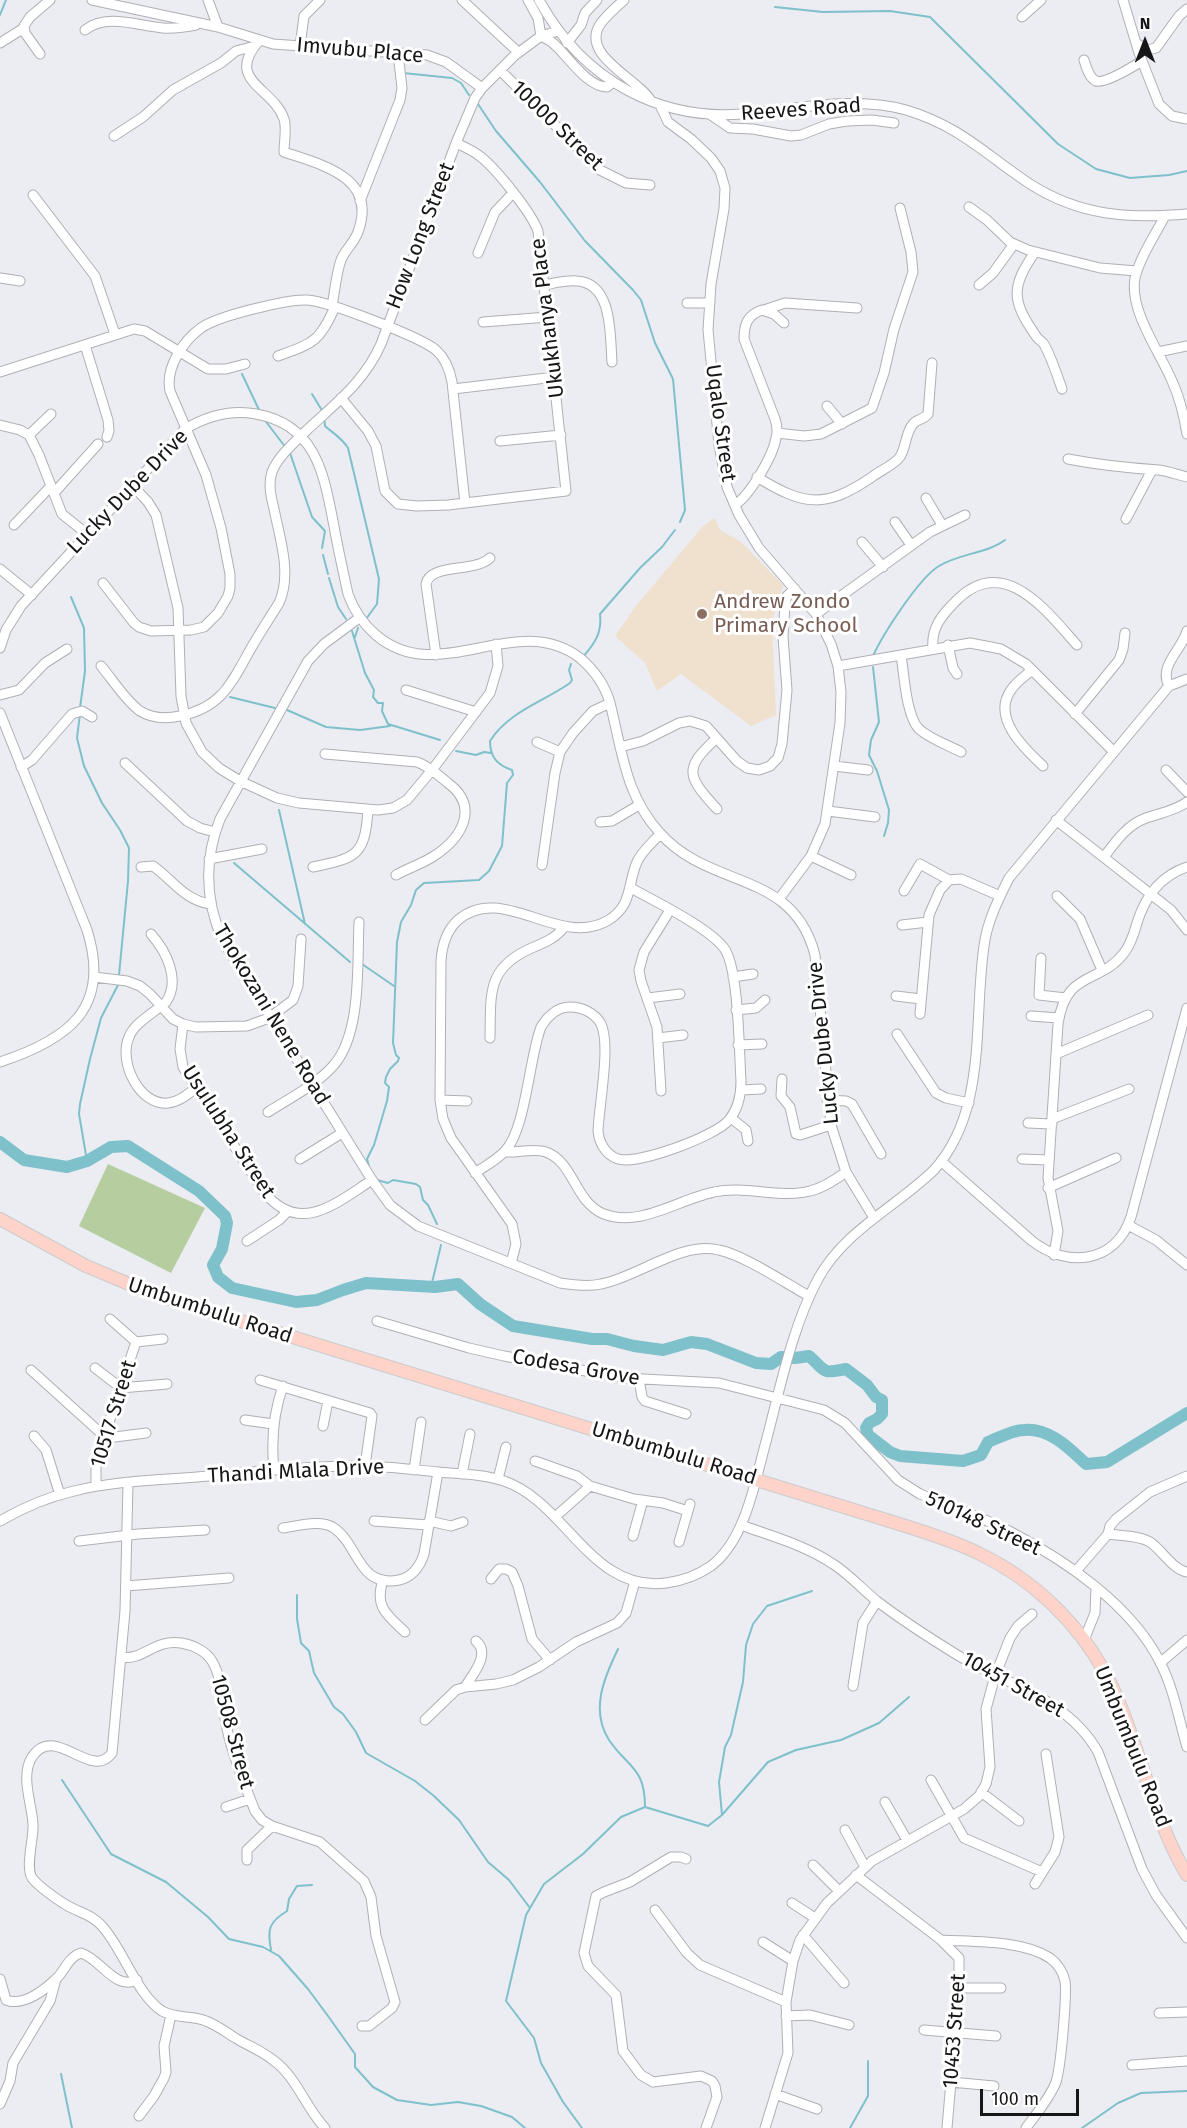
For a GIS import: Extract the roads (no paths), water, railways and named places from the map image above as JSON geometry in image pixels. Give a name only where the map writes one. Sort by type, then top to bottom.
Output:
[{"type":"main road","name":"Umbumbulu Road","points":[[0,1219],[86,1266],[153,1294],[929,1533],[977,1552],[1011,1572],[1044,1596],[1084,1640],[1098,1661],[1113,1689],[1170,1843],[1187,1875]]},
{"type":"street","points":[[0,43],[24,28],[30,18],[50,0]]},
{"type":"street","name":"Imvubu Place","points":[[93,0],[218,27],[257,43],[436,57],[482,88]]},
{"type":"street","points":[[208,0],[218,27]]},
{"type":"street","points":[[300,46],[304,16],[320,0]]},
{"type":"street","points":[[462,0],[518,52]]},
{"type":"street","points":[[528,0],[538,18],[541,36],[553,43],[575,67],[598,86],[607,87],[613,82]]},
{"type":"street","name":"Reeves Road","points":[[539,0],[567,43],[584,60],[613,82],[656,103],[711,115],[735,115],[851,103],[900,109],[931,119],[954,130],[1029,183],[1058,199],[1081,208],[1139,217],[1187,214]]},
{"type":"street","points":[[567,43],[581,25],[585,13],[597,0]]},
{"type":"street","name":"Uqalo Street","points":[[624,0],[601,23],[597,31],[596,44],[601,54],[612,66],[644,90],[668,122],[704,150],[716,164],[725,188],[710,303],[709,342],[719,445],[728,487],[735,505],[759,548],[816,614],[831,644],[838,666],[842,705],[825,824],[811,856],[779,899]]},
{"type":"street","points":[[1022,17],[1041,0]]},
{"type":"street","points":[[1123,0],[1142,62],[1161,107],[1172,116],[1187,119]]},
{"type":"street","points":[[1136,43],[1147,50],[1156,48],[1179,16],[1187,9]]},
{"type":"street","points":[[85,30],[95,24],[109,22],[166,28],[203,24]]},
{"type":"street","points":[[24,28],[40,54]]},
{"type":"street","name":"How Long Street","points":[[183,716],[199,712],[213,704],[225,692],[279,603],[285,585],[285,569],[271,492],[270,479],[275,466],[300,436],[359,381],[371,365],[473,103],[482,88],[518,52],[541,36],[558,30]]},
{"type":"street","points":[[114,136],[142,117],[173,90],[221,63],[236,51],[257,43]]},
{"type":"street","points":[[257,43],[248,56],[248,74],[284,118],[284,152],[339,172],[351,184],[360,201],[362,215],[354,241],[342,258],[333,306],[322,332],[308,346],[278,356]]},
{"type":"street","points":[[360,201],[400,100],[402,87],[398,53]]},
{"type":"street","points":[[1084,60],[1089,74],[1097,81],[1107,79],[1142,62]]},
{"type":"street","name":"10000 Street","points":[[500,70],[600,170],[626,183],[650,185]]},
{"type":"street","points":[[711,115],[730,128],[753,129],[791,136],[847,121],[872,120],[894,123]]},
{"type":"street","name":"Ukukhanya Place","points":[[456,143],[484,159],[513,193],[537,227],[566,491],[465,503]]},
{"type":"street","points":[[478,253],[495,212],[513,193]]},
{"type":"street","points":[[33,195],[95,276],[115,334]]},
{"type":"street","points":[[969,207],[1014,244],[1035,252],[1100,268],[1137,271]]},
{"type":"street","points":[[777,433],[812,436],[828,432],[872,408],[884,373],[894,329],[910,286],[913,264],[900,208]]},
{"type":"street","points":[[1165,216],[1137,271],[1135,284],[1137,306],[1180,403],[1187,434]]},
{"type":"street","points":[[979,285],[993,273],[1014,244]]},
{"type":"street","points":[[1035,252],[1020,276],[1017,285],[1017,301],[1036,336],[1045,346],[1062,389]]},
{"type":"street","points":[[0,278],[20,281]]},
{"type":"street","points":[[544,285],[578,281],[598,290],[606,311],[612,362]]},
{"type":"street","points":[[103,583],[140,627],[151,630],[198,629],[209,623],[218,613],[228,596],[230,574],[221,528],[206,475],[170,391],[171,370],[180,352],[200,328],[213,321],[292,301],[311,300],[333,306],[425,343],[437,351],[448,368],[453,389],[465,503],[405,505],[398,504],[386,494],[372,438],[341,398]]},
{"type":"street","points":[[687,303],[710,303]]},
{"type":"street","points":[[735,505],[747,496],[772,451],[777,433],[775,419],[744,339],[747,321],[754,314],[784,303],[857,308]]},
{"type":"street","points":[[764,310],[774,314],[784,323]]},
{"type":"street","points":[[483,322],[548,316]]},
{"type":"street","points":[[0,372],[134,329],[142,330],[208,369],[225,369],[245,364]]},
{"type":"street","points":[[85,345],[108,420],[109,433],[106,437]]},
{"type":"street","points":[[1158,352],[1187,346]]},
{"type":"street","points":[[757,477],[790,496],[812,500],[838,496],[866,481],[900,458],[912,425],[928,414],[932,363]]},
{"type":"street","points":[[453,389],[555,377]]},
{"type":"street","points":[[826,406],[842,424]]},
{"type":"street","name":"Lucky Dube Drive","points":[[0,648],[13,618],[32,595],[185,429],[208,417],[227,412],[246,412],[277,420],[300,436],[310,447],[321,466],[348,594],[359,618],[377,636],[394,647],[419,655],[436,655],[533,640],[552,643],[570,651],[595,672],[610,702],[629,784],[639,805],[660,834],[695,862],[754,884],[779,899],[801,921],[812,942],[815,955],[831,1125],[846,1172],[874,1218]]},
{"type":"street","points":[[29,435],[51,414]]},
{"type":"street","points":[[0,425],[29,435],[62,514],[87,534]]},
{"type":"street","points":[[500,441],[561,435]]},
{"type":"street","points":[[14,525],[98,444]]},
{"type":"street","points":[[1068,459],[1103,465],[1161,470],[1187,477]]},
{"type":"street","points":[[1126,519],[1152,470]]},
{"type":"street","points":[[132,485],[148,502],[156,515],[178,608],[183,716],[202,752],[219,768],[266,794],[287,801],[368,810],[385,810],[401,804],[413,794],[432,770],[493,686],[498,659],[496,644]]},
{"type":"street","points":[[926,498],[942,525]]},
{"type":"street","points":[[816,614],[911,545],[942,525],[965,515]]},
{"type":"street","points":[[895,522],[911,545]]},
{"type":"street","points":[[862,542],[883,567]]},
{"type":"street","points":[[436,655],[427,578],[438,572],[477,566],[490,558]]},
{"type":"street","points":[[0,569],[32,595]]},
{"type":"street","points":[[933,648],[932,640],[937,625],[951,606],[970,589],[980,584],[996,582],[1013,585],[1026,593],[1077,645]]},
{"type":"street","points":[[621,747],[643,741],[685,721],[701,723],[737,761],[747,768],[765,769],[778,758],[782,744],[787,699],[783,637],[785,604],[787,596],[795,589]]},
{"type":"street","name":"Thokozani Nene Road","points":[[359,618],[324,644],[308,661],[240,781],[215,832],[209,859],[208,878],[210,904],[223,941],[372,1180],[390,1205],[412,1223],[560,1283],[593,1286],[610,1282],[679,1254],[700,1249],[718,1249],[733,1254],[809,1296]]},
{"type":"street","points":[[1187,631],[1167,668],[1166,680],[1169,686],[1187,679]]},
{"type":"street","points":[[1075,714],[1119,660],[1125,633]]},
{"type":"street","points":[[838,666],[948,645],[978,643],[1001,649],[1018,658],[1032,670],[1114,752]]},
{"type":"street","points":[[948,645],[952,668],[957,675]]},
{"type":"street","points":[[0,695],[18,690],[45,663],[67,649]]},
{"type":"street","points":[[901,655],[911,714],[916,726],[925,734],[961,752]]},
{"type":"street","points":[[101,666],[134,706],[145,713],[161,718],[183,716]]},
{"type":"street","points":[[1032,670],[1011,689],[1006,710],[1011,729],[1019,743],[1043,766]]},
{"type":"street","name":"Thandi Mlala Drive","points":[[0,1521],[23,1508],[96,1486],[274,1470],[365,1466],[498,1479],[528,1493],[603,1566],[617,1575],[635,1581],[650,1584],[670,1583],[702,1572],[723,1554],[741,1525],[756,1479],[790,1350],[809,1296],[828,1263],[874,1218],[925,1178],[942,1161],[959,1132],[969,1103],[984,945],[1000,897],[1018,866],[1169,686]]},
{"type":"street","points":[[406,690],[476,712]]},
{"type":"street","points":[[542,865],[560,752],[593,711],[610,702]]},
{"type":"street","points":[[21,767],[32,760],[72,714],[82,711],[92,717]]},
{"type":"street","points":[[0,713],[3,730],[21,767],[87,930],[94,954],[94,976],[86,1004],[71,1027],[44,1046],[0,1062]]},
{"type":"street","points":[[717,738],[697,757],[693,772],[697,786],[717,809]]},
{"type":"street","points":[[537,742],[560,752]]},
{"type":"street","points":[[325,754],[417,762],[432,770],[461,795],[465,806],[465,820],[456,835],[444,849],[431,858],[396,875]]},
{"type":"street","points":[[125,763],[187,821],[215,832]]},
{"type":"street","points":[[834,766],[868,770]]},
{"type":"street","points":[[1166,770],[1187,792]]},
{"type":"street","points":[[1104,856],[1123,832],[1135,824],[1178,808],[1187,802]]},
{"type":"street","points":[[600,822],[612,820],[639,805]]},
{"type":"street","points":[[314,867],[345,859],[358,851],[366,835],[368,810]]},
{"type":"street","points":[[828,811],[875,817]]},
{"type":"street","points":[[1056,820],[1151,893],[1171,910],[1187,930]]},
{"type":"street","points":[[511,1263],[516,1244],[512,1224],[451,1138],[443,1119],[440,1100],[443,943],[451,928],[463,916],[487,908],[503,909],[564,927],[590,927],[608,920],[624,904],[640,856],[660,834]]},
{"type":"street","points":[[209,859],[262,849]]},
{"type":"street","points":[[811,856],[851,875]]},
{"type":"street","points":[[904,891],[920,864],[949,880],[961,879],[1000,897]]},
{"type":"street","points":[[141,867],[153,866],[186,895],[210,904]]},
{"type":"street","points":[[1054,1255],[1058,1231],[1048,1188],[1048,1160],[1059,1018],[1066,998],[1077,984],[1119,959],[1127,949],[1143,905],[1151,893],[1166,877],[1187,867]]},
{"type":"street","points":[[920,1014],[927,922],[934,900],[949,880]]},
{"type":"street","points":[[476,1173],[505,1152],[518,1128],[541,1028],[548,1017],[566,1007],[587,1011],[602,1025],[605,1050],[598,1131],[601,1144],[611,1155],[622,1160],[645,1157],[706,1137],[731,1118],[738,1105],[741,1090],[734,977],[726,951],[717,940],[631,888]]},
{"type":"street","points":[[1057,896],[1080,919],[1102,970]]},
{"type":"street","points":[[661,1091],[655,1019],[640,975],[641,959],[670,910]]},
{"type":"street","points":[[268,1112],[324,1074],[338,1060],[351,1034],[359,922]]},
{"type":"street","points":[[902,925],[927,922]]},
{"type":"street","points":[[490,1038],[491,994],[495,979],[511,960],[552,938],[564,927]]},
{"type":"street","points":[[152,934],[167,955],[171,972],[170,996],[130,1033],[125,1054],[128,1071],[147,1096],[160,1103],[173,1102],[196,1088]]},
{"type":"street","points":[[94,976],[134,984],[145,990],[173,1019],[183,1024],[196,1027],[254,1025],[289,1004],[296,993],[301,939]]},
{"type":"street","points":[[1041,958],[1039,995],[1066,998]]},
{"type":"street","points":[[734,977],[753,974]]},
{"type":"street","points":[[648,998],[680,994]]},
{"type":"street","points":[[896,996],[921,999]]},
{"type":"street","points":[[736,1010],[756,1008],[765,1000]]},
{"type":"street","points":[[942,1161],[1032,1241],[1054,1255],[1069,1258],[1094,1256],[1114,1243],[1128,1225],[1183,1041],[1187,1008]]},
{"type":"street","points":[[1056,1054],[1148,1015]]},
{"type":"street","points":[[1031,1016],[1059,1018]]},
{"type":"street","name":"Usulubha Street","points":[[183,1024],[180,1056],[183,1067],[264,1192],[276,1205],[287,1212],[304,1214],[320,1211],[372,1180]]},
{"type":"street","points":[[897,1034],[936,1093],[946,1098],[969,1103]]},
{"type":"street","points":[[658,1038],[683,1035]]},
{"type":"street","points":[[738,1045],[762,1044]]},
{"type":"street","points":[[782,1079],[781,1096],[790,1107],[796,1134],[800,1135],[831,1125]]},
{"type":"street","points":[[741,1090],[761,1089]]},
{"type":"street","points":[[1028,1123],[1052,1122],[1129,1089]]},
{"type":"street","points":[[440,1100],[467,1101]]},
{"type":"street","points":[[827,1100],[846,1101],[852,1104],[881,1154]]},
{"type":"street","points":[[731,1118],[747,1130],[748,1141]]},
{"type":"street","points":[[300,1159],[342,1133]]},
{"type":"street","points":[[505,1152],[538,1150],[548,1153],[564,1167],[590,1205],[606,1215],[622,1218],[638,1216],[722,1190],[809,1191],[827,1184],[846,1172]]},
{"type":"street","points":[[1048,1188],[1116,1158]]},
{"type":"street","points":[[1022,1159],[1048,1160]]},
{"type":"street","points":[[247,1241],[287,1212]]},
{"type":"street","points":[[1128,1225],[1156,1240],[1187,1265]]},
{"type":"street","points":[[110,1319],[136,1342],[163,1339]]},
{"type":"street","name":"Codesa Grove","points":[[377,1321],[469,1348],[611,1376],[719,1383],[778,1398]]},
{"type":"street","name":"10517 Street","points":[[96,1486],[96,1461],[136,1342]]},
{"type":"street","points":[[95,1368],[121,1388],[167,1384]]},
{"type":"street","points":[[31,1370],[104,1436],[116,1437],[146,1433]]},
{"type":"street","points":[[639,1379],[642,1397],[645,1401],[686,1414]]},
{"type":"street","points":[[260,1380],[371,1414],[365,1466]]},
{"type":"street","points":[[274,1470],[273,1424],[283,1386]]},
{"type":"street","name":"510148 Street","points":[[778,1398],[832,1414],[858,1436],[905,1486],[1007,1530],[1076,1571],[1096,1588],[1132,1622],[1161,1663],[1187,1747]]},
{"type":"street","points":[[323,1426],[328,1401]]},
{"type":"street","points":[[245,1420],[273,1424]]},
{"type":"street","points":[[414,1470],[422,1422]]},
{"type":"street","points":[[462,1474],[470,1434]]},
{"type":"street","points":[[34,1436],[46,1450],[60,1495]]},
{"type":"street","points":[[498,1479],[506,1447]]},
{"type":"street","points":[[535,1461],[577,1476],[590,1486],[643,1500],[689,1508],[679,1542]]},
{"type":"street","points":[[283,1528],[314,1524],[333,1528],[341,1535],[362,1567],[375,1578],[401,1579],[416,1570],[424,1554],[438,1472]]},
{"type":"street","points":[[1076,1571],[1108,1534],[1112,1523],[1157,1488],[1187,1476]]},
{"type":"street","points":[[128,1483],[126,1586],[113,1749],[106,1760],[97,1762],[59,1746],[47,1746],[38,1750],[31,1759],[27,1776],[33,1822],[29,1864],[31,1874],[38,1883],[68,1906],[89,1914],[111,1938],[157,2007],[171,2015],[206,2020],[273,2060],[291,2078],[325,2128]]},
{"type":"street","points":[[555,1518],[590,1486]]},
{"type":"street","points":[[633,1536],[643,1500]]},
{"type":"street","points":[[374,1521],[452,1526],[463,1522]]},
{"type":"street","name":"10451 Street","points":[[741,1525],[816,1554],[833,1564],[877,1601],[952,1652],[1060,1708],[1078,1724],[1092,1741],[1103,1763],[1142,1869],[1156,1894],[1187,1938]]},
{"type":"street","points":[[80,1541],[127,1535],[205,1530]]},
{"type":"street","points":[[1108,1534],[1145,1540],[1154,1545],[1180,1570],[1187,1572]]},
{"type":"street","points":[[490,1579],[499,1569],[512,1572],[532,1639],[550,1660]]},
{"type":"street","points":[[126,1586],[229,1578]]},
{"type":"street","points":[[383,1580],[379,1595],[381,1605],[405,1632]]},
{"type":"street","points":[[424,1720],[451,1694],[465,1687],[504,1683],[531,1672],[576,1642],[607,1628],[622,1618],[635,1581]]},
{"type":"street","points":[[1084,1640],[1095,1612],[1096,1588]]},
{"type":"street","points":[[853,1686],[863,1623],[877,1601]]},
{"type":"street","points":[[765,2128],[788,2053],[786,2002],[793,1961],[803,1935],[839,1891],[866,1866],[970,1805],[981,1792],[986,1784],[990,1767],[986,1709],[995,1676],[1010,1638],[1018,1626],[1032,1614]]},
{"type":"street","points":[[1161,1663],[1187,1640]]},
{"type":"street","points":[[465,1687],[483,1654],[482,1647],[476,1641]]},
{"type":"street","name":"10508 Street","points":[[121,1657],[131,1658],[158,1644],[173,1642],[190,1645],[207,1655],[215,1668],[226,1725],[250,1799],[258,1816],[272,1826]]},
{"type":"street","points":[[1035,1884],[1055,1852],[1059,1837],[1046,1754]]},
{"type":"street","points":[[931,1780],[961,1834],[968,1840],[1042,1872]]},
{"type":"street","points":[[981,1792],[1019,1821]]},
{"type":"street","points":[[226,1807],[250,1799]]},
{"type":"street","points":[[885,1802],[907,1840]]},
{"type":"street","points":[[247,1860],[247,1850],[272,1826],[320,1842],[360,1876],[368,1886],[373,1904],[376,1936],[396,2001],[392,2008],[369,2026],[362,2026]]},
{"type":"street","points":[[845,1830],[866,1866]]},
{"type":"street","points":[[686,1859],[671,1857],[630,1882],[597,1896],[584,1953],[588,1966],[616,1995],[622,2029],[621,2046],[626,2057],[641,2075],[653,2082],[701,2076],[712,2081],[717,2097],[706,2128]]},
{"type":"street","points":[[813,1865],[839,1891]]},
{"type":"street","name":"10453 Street","points":[[856,1875],[942,1940],[959,1958],[956,2032],[947,2128]]},
{"type":"street","points":[[792,1903],[815,1918]]},
{"type":"street","points":[[655,1910],[687,1953],[700,1965],[786,2002]]},
{"type":"street","points":[[803,1935],[844,1983]]},
{"type":"street","points":[[942,1940],[1022,1947],[1050,1959],[1062,1974],[1065,1986],[1057,2078],[1052,2091],[1026,2128]]},
{"type":"street","points":[[763,1942],[793,1961]]},
{"type":"street","points":[[0,1978],[6,2000],[13,2002],[33,1995],[57,1978],[74,1956],[81,1953],[91,1958],[121,1982],[131,1983],[137,1980]]},
{"type":"street","points":[[0,2104],[10,2080],[13,2063],[50,2001],[57,1978]]},
{"type":"street","points":[[959,1988],[1001,1988]]},
{"type":"street","points":[[1159,2013],[1187,2012]]},
{"type":"street","points":[[139,2116],[154,2096],[166,2072],[164,2046],[171,2015]]},
{"type":"street","points":[[786,2016],[810,2015],[849,2025]]},
{"type":"street","points":[[924,2030],[996,2036]]},
{"type":"street","points":[[1132,2065],[1187,2061]]},
{"type":"street","points":[[951,2082],[994,2086]]},
{"type":"street","points":[[775,2094],[817,2109]]},
{"type":"waterway","points":[[0,15],[6,0]]},
{"type":"waterway","points":[[775,7],[823,12],[890,11],[930,17],[1058,144],[1096,169],[1130,178],[1187,171]]},
{"type":"waterway","points":[[403,73],[452,78],[461,83],[469,95]]},
{"type":"waterway","points":[[478,104],[496,131],[540,182],[585,241],[641,300],[655,343],[673,379],[685,510],[680,522]]},
{"type":"waterway","points":[[242,374],[260,412]]},
{"type":"waterway","points":[[312,394],[323,412]]},
{"type":"waterway","points":[[324,417],[325,426],[348,448],[379,579],[377,604],[366,619]]},
{"type":"waterway","points":[[264,419],[286,448]]},
{"type":"waterway","points":[[290,453],[312,517],[325,531],[322,548]]},
{"type":"waterway","points":[[583,657],[597,637],[600,614],[675,530]]},
{"type":"waterway","points":[[873,656],[902,607],[931,572],[947,562],[990,548],[1005,540]]},
{"type":"waterway","points":[[323,555],[328,574]]},
{"type":"waterway","points":[[329,578],[338,607],[346,619]]},
{"type":"waterway","points":[[71,597],[84,628],[85,671],[80,708]]},
{"type":"waterway","points":[[355,637],[358,628]]},
{"type":"waterway","points":[[352,631],[365,673],[374,690],[373,697],[378,703],[383,703],[382,711],[388,724],[440,740]]},
{"type":"waterway","points":[[369,1167],[367,1159],[374,1145],[387,1101],[389,1087],[385,1083],[386,1077],[399,1058],[393,1043],[397,942],[401,922],[411,905],[416,890],[424,883],[479,880],[489,871],[502,846],[507,783],[513,775],[512,770],[495,760],[491,752],[490,741],[506,722],[570,683],[572,680],[569,670],[571,664]]},
{"type":"waterway","points":[[873,667],[879,722],[871,740],[869,755],[877,771],[889,810],[884,836]]},
{"type":"waterway","points":[[230,697],[275,708]]},
{"type":"waterway","points":[[287,710],[326,727],[360,730],[390,726]]},
{"type":"waterway","points":[[80,714],[77,738],[84,766],[102,803],[129,848],[119,975]]},
{"type":"waterway","points":[[456,751],[476,755],[484,752],[491,753]]},
{"type":"waterway","points":[[279,810],[305,924]]},
{"type":"waterway","points":[[234,863],[350,962]]},
{"type":"waterway","points":[[362,964],[394,986]]},
{"type":"waterway","points":[[87,1161],[79,1114],[80,1104],[101,1018],[118,985]]},
{"type":"waterway","points":[[0,1142],[24,1160],[67,1167],[87,1161],[111,1147],[128,1146],[199,1191],[225,1216],[227,1223],[222,1249],[213,1265],[218,1277],[232,1288],[296,1302],[317,1300],[366,1283],[435,1287],[458,1284],[480,1304],[513,1326],[592,1339],[607,1339],[663,1350],[691,1342],[707,1344],[756,1363],[771,1364],[781,1357],[809,1356],[825,1370],[846,1369],[882,1400],[882,1414],[869,1423],[866,1428],[868,1435],[890,1452],[900,1456],[963,1461],[981,1455],[988,1442],[1006,1434],[1033,1430],[1058,1440],[1086,1464],[1107,1462],[1187,1413]]},
{"type":"waterway","points":[[377,1180],[388,1183],[393,1180],[416,1184],[420,1187],[423,1200],[437,1224]]},
{"type":"waterway","points":[[431,1287],[441,1245]]},
{"type":"waterway","points":[[722,1815],[719,1782],[725,1747],[731,1735],[743,1682],[746,1645],[753,1624],[767,1606],[812,1591]]},
{"type":"waterway","points":[[297,1595],[297,1619],[301,1643],[309,1651],[314,1673],[334,1707],[343,1714],[356,1732],[366,1753],[415,1781],[434,1796],[459,1820],[488,1862],[509,1880],[530,1908]]},
{"type":"waterway","points":[[618,1649],[601,1694],[600,1717],[609,1740],[639,1776],[645,1807]]},
{"type":"waterway","points":[[582,2128],[563,2102],[541,2063],[534,2038],[506,2001],[526,1915],[544,1884],[583,1854],[621,1817],[645,1807],[708,1826],[722,1815],[768,1762],[796,1750],[841,1740],[879,1723],[909,1697]]},
{"type":"waterway","points":[[62,1780],[111,1854],[166,1882],[208,1917],[229,1939],[263,1947],[279,1956],[328,2016],[355,2054],[355,2067],[373,2087],[397,2100],[431,2105],[458,2102],[481,2106],[512,2117],[525,2128]]},
{"type":"waterway","points":[[271,1950],[269,1937],[273,1923],[287,1911],[289,1899],[297,1886],[312,1885]]},
{"type":"waterway","points":[[850,2128],[868,2096],[868,2061]]},
{"type":"waterway","points":[[61,2074],[72,2128]]},
{"type":"waterway","points":[[1082,2128],[1118,2103],[1141,2093],[1187,2091]]},
{"type":"place","name":"Andrew Zondo Primary School","points":[[702,614]]}]
